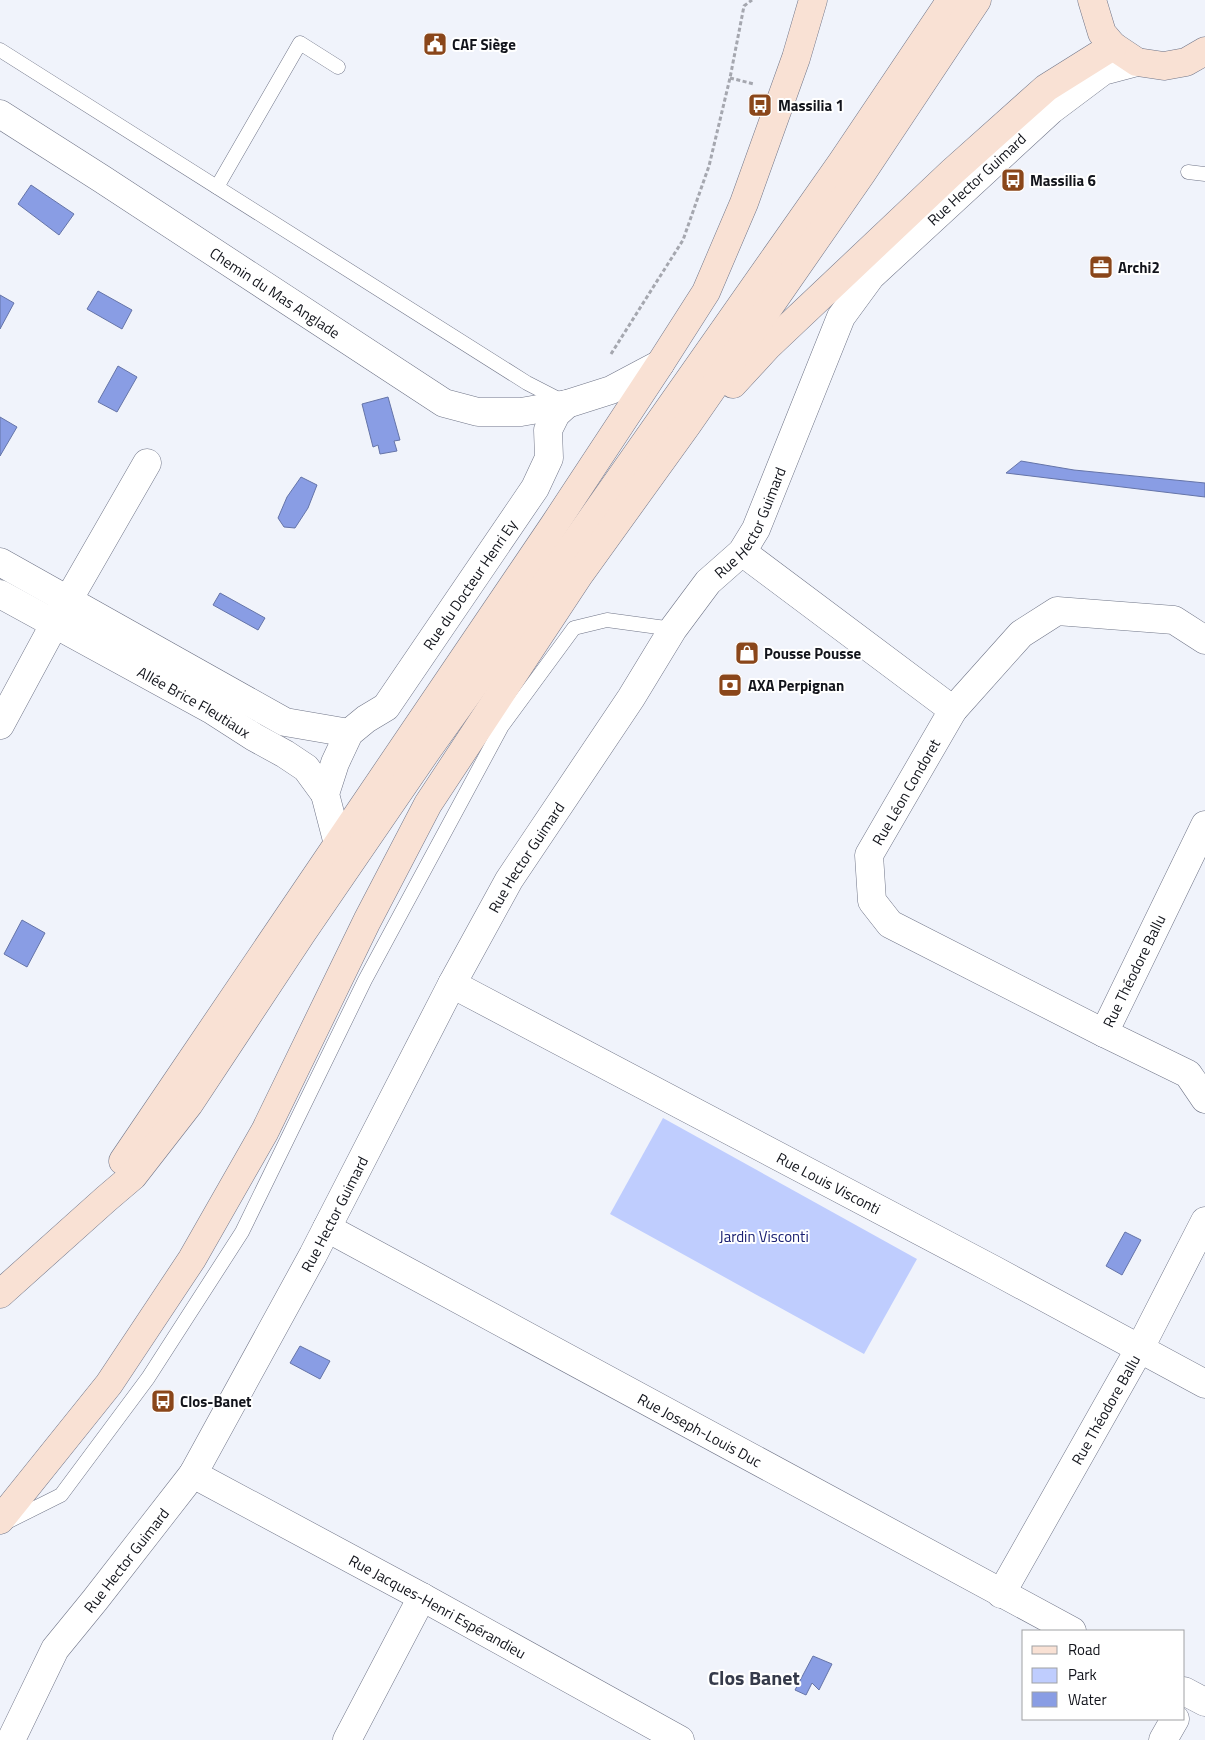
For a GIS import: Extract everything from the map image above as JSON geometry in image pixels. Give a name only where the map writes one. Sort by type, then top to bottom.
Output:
[{"type":"main road","points":[[106,1199],[122,1164],[559,517],[706,292],[744,204],[796,58],[813,0]]},
{"type":"main road","points":[[0,1294],[133,1176],[190,1104],[302,933],[417,765],[842,162],[951,0]]},
{"type":"main road","points":[[0,1520],[109,1384],[192,1258],[265,1131],[367,921],[428,804],[578,575],[687,426],[862,173],[977,0]]},
{"type":"main road","points":[[1092,0],[1102,33],[1113,46],[1136,62],[1164,66],[1199,59]]},
{"type":"main road","points":[[687,426],[712,406],[768,346],[945,178],[1032,100],[1046,88],[1113,46]]},
{"type":"street","name":"Rue Hector Guimard","points":[[11,1740],[55,1648],[95,1600],[193,1474],[327,1228],[452,984],[509,880],[631,698],[673,629],[708,582],[742,552],[756,529],[841,317],[871,276],[1051,110],[1103,72],[1136,62]]},
{"type":"street","name":"Chemin du Mas Anglade","points":[[0,114],[444,403],[478,412],[521,412],[567,404]]},
{"type":"street","points":[[567,404],[610,390],[660,364]]},
{"type":"street","name":"Rue du Docteur Henri Ey","points":[[325,794],[335,763],[349,733],[366,719],[386,707],[535,488],[549,458],[548,430],[556,414],[567,404]]},
{"type":"street","points":[[0,725],[55,623],[147,463]]},
{"type":"street","points":[[742,552],[953,710],[1021,634],[1057,611],[1174,620],[1205,640]]},
{"type":"street","name":"Allée Brice Fleutiaux","points":[[0,562],[285,722],[349,733]]},
{"type":"street","name":"Allée Brice Fleutiaux","points":[[0,594],[212,710],[285,754],[306,768],[325,794]]},
{"type":"street","name":"Rue Léon Condoret","points":[[953,710],[869,855],[872,901],[890,924],[1104,1033]]},
{"type":"street","points":[[325,794],[338,844]]},
{"type":"street","name":"Rue Théodore Ballu","points":[[1205,825],[1104,1033],[1188,1074],[1205,1099]]},
{"type":"street","name":"Rue Louis Visconti","points":[[452,984],[1205,1384]]},
{"type":"street","name":"Rue Théodore Ballu","points":[[1001,1594],[1140,1348],[1205,1221]]},
{"type":"street","name":"Rue Joseph-Louis Duc","points":[[327,1228],[1070,1630]]},
{"type":"street","name":"Rue Jacques-Henri Espérandieu","points":[[193,1474],[422,1597],[673,1738]]},
{"type":"street","points":[[347,1740],[422,1597]]},
{"type":"street","points":[[1163,1740],[1173,1720]]},
{"type":"lane","points":[[217,187],[300,43],[338,67]]},
{"type":"lane","points":[[0,50],[527,383],[567,404]]},
{"type":"lane","points":[[1188,172],[1205,174]]},
{"type":"lane","points":[[0,1526],[61,1495],[148,1378],[242,1232],[365,980],[502,726],[574,628],[607,620],[673,629]]},
{"type":"path","points":[[608,360],[683,240],[709,166],[730,78],[744,6],[752,0]]},
{"type":"green space","name":"Jardin Visconti","points":[[663,1118],[917,1259],[864,1354],[610,1214]]},
{"type":"water","points":[[31,185],[74,214],[59,235],[18,204]]},
{"type":"water","points":[[98,291],[132,310],[122,329],[87,309]]},
{"type":"water","points":[[0,295],[14,303],[0,329]]},
{"type":"water","points":[[118,366],[137,377],[117,412],[98,402]]},
{"type":"water","points":[[388,397],[400,440],[394,441],[397,451],[380,454],[378,445],[373,447],[362,404]]},
{"type":"water","points":[[0,417],[17,427],[0,456]]},
{"type":"water","points":[[1021,461],[1074,470],[1205,483],[1205,497],[1006,473]]},
{"type":"water","points":[[301,477],[317,485],[308,508],[295,528],[284,527],[278,518],[287,497]]},
{"type":"water","points":[[220,593],[265,618],[258,630],[213,605]]},
{"type":"water","points":[[22,920],[45,933],[27,967],[4,954]]},
{"type":"water","points":[[1125,1232],[1141,1240],[1122,1275],[1106,1266]]},
{"type":"water","points":[[300,1346],[330,1361],[320,1379],[290,1363]]},
{"type":"water","points":[[813,1656],[832,1664],[819,1690],[812,1683],[806,1695],[795,1690]]},
{"type":"place","name":"CAF Siège","points":[[435,44]]},
{"type":"place","name":"Massilia 1","points":[[760,105]]},
{"type":"place","name":"Massilia 6","points":[[1013,180]]},
{"type":"place","name":"Archi2","points":[[1101,267]]},
{"type":"place","name":"Pousse Pousse","points":[[747,653]]},
{"type":"place","name":"AXA Perpignan","points":[[730,685]]},
{"type":"place","name":"Clos-Banet","points":[[163,1401]]},
{"type":"district","name":"Clos Banet","points":[[754,1677]]}]
